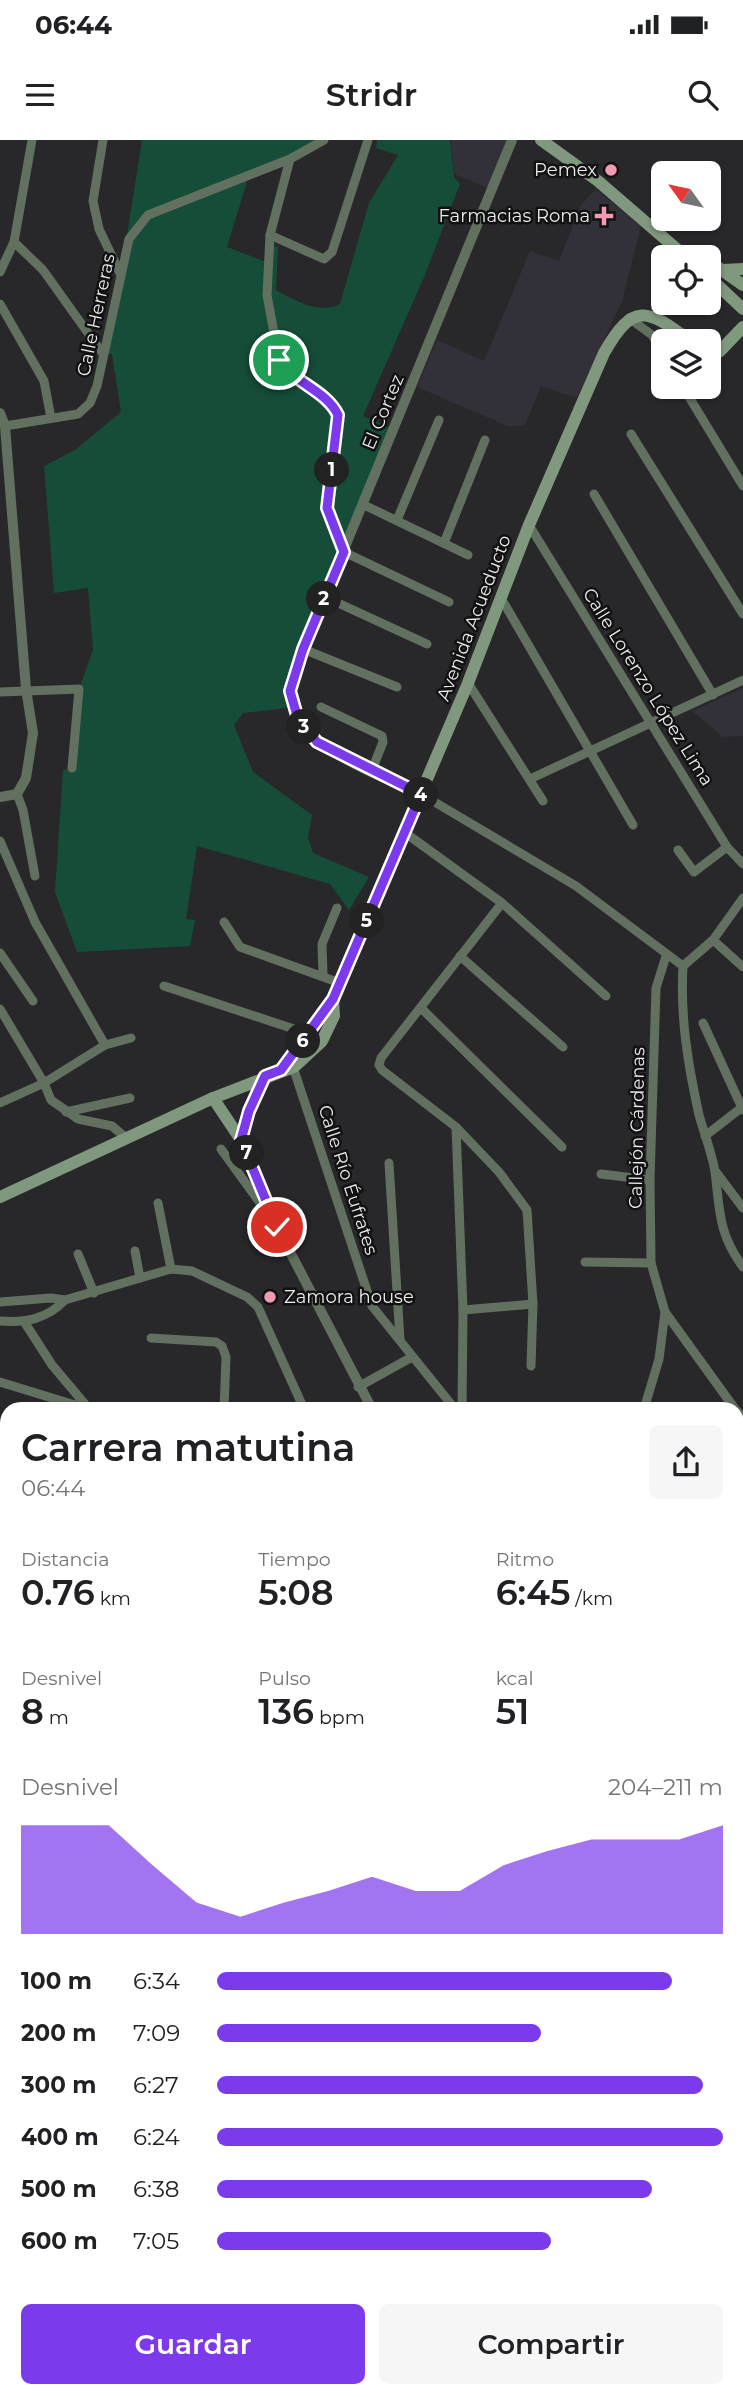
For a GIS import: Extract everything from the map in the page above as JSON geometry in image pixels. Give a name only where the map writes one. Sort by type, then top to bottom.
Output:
[{"type":"main road","points":[[541,140],[598,181],[676,245]]},
{"type":"main road","points":[[723,270],[743,269]]},
{"type":"main road","points":[[723,270],[743,285]]},
{"type":"main road","points":[[721,288],[743,309]]},
{"type":"main road","points":[[629,318],[646,313],[673,329]]},
{"type":"main road","name":"Avenida Acueducto","points":[[288,1065],[322,1011],[333,999],[468,683],[528,525],[604,353],[629,318]]},
{"type":"main road","points":[[721,350],[743,327]]},
{"type":"main road","name":"Avenida Acueducto","points":[[0,1196],[288,1065],[322,1041],[334,1016],[333,999]]},
{"type":"main road","points":[[241,1140],[249,1111],[265,1076]]},
{"type":"main road","points":[[213,1098],[241,1140]]},
{"type":"street","points":[[0,272],[14,242],[32,140]]},
{"type":"street","points":[[103,140],[93,201],[99,229],[120,273]]},
{"type":"street","name":"Calle Herreras","points":[[5,426],[78,414],[90,403],[97,386],[129,239],[148,215],[290,159],[324,140]]},
{"type":"street","points":[[270,235],[324,260],[332,252],[368,140]]},
{"type":"street","name":"El Cortez","points":[[421,794],[317,742],[298,719],[290,691],[303,649],[512,140]]},
{"type":"street","points":[[290,159],[270,235],[267,295],[279,360],[285,369],[333,405],[338,415],[327,508],[344,552],[449,602]]},
{"type":"street","points":[[14,242],[43,270],[103,354]]},
{"type":"street","points":[[0,304],[44,381],[51,418]]},
{"type":"street","points":[[629,318],[651,334]]},
{"type":"street","points":[[690,399],[743,486]]},
{"type":"street","points":[[0,413],[5,426],[5,488],[33,733],[26,778],[17,794],[23,810],[35,876]]},
{"type":"street","points":[[397,520],[439,420]]},
{"type":"street","points":[[631,434],[743,614]]},
{"type":"street","points":[[444,542],[485,440]]},
{"type":"street","points":[[594,494],[713,695]]},
{"type":"street","points":[[364,505],[468,555]]},
{"type":"street","name":"Calle Lorenzo López Lima","points":[[528,525],[727,847],[743,864]]},
{"type":"street","points":[[325,597],[427,644]]},
{"type":"street","points":[[501,598],[633,825]]},
{"type":"street","points":[[303,649],[397,687]]},
{"type":"street","points":[[530,779],[743,681]]},
{"type":"street","points":[[468,683],[543,801]]},
{"type":"street","points":[[0,692],[26,689],[79,690],[72,768]]},
{"type":"street","points":[[321,707],[382,736],[383,742],[372,770]]},
{"type":"street","points":[[0,797],[17,794]]},
{"type":"street","points":[[421,794],[576,886],[666,956],[683,966]]},
{"type":"street","points":[[404,832],[502,903],[606,996]]},
{"type":"street","points":[[0,841],[35,922],[105,1045]]},
{"type":"street","points":[[678,850],[694,872],[727,847]]},
{"type":"street","points":[[743,898],[713,940],[683,966],[681,1001],[689,1072],[715,1170],[716,1197],[727,1246],[743,1267]]},
{"type":"street","points":[[502,903],[422,1009],[381,1058],[379,1065],[456,1127],[499,1172],[527,1210],[533,1304],[531,1366]]},
{"type":"street","points":[[323,976],[321,944],[337,908]]},
{"type":"street","points":[[224,922],[240,947],[340,983]]},
{"type":"street","points":[[713,940],[743,967]]},
{"type":"street","points":[[0,953],[33,1002]]},
{"type":"street","points":[[460,956],[563,1047]]},
{"type":"street","name":"Callejón Cárdenas","points":[[646,1402],[659,1359],[665,1312],[651,1263],[650,1180],[656,989],[666,956]]},
{"type":"street","points":[[164,986],[309,1034]]},
{"type":"street","points":[[0,1009],[4,1021],[44,1083],[51,1100],[78,1119],[112,1126],[126,1138]]},
{"type":"street","points":[[422,1009],[562,1147]]},
{"type":"street","points":[[703,1023],[742,1109],[705,1136]]},
{"type":"street","points":[[0,1103],[44,1083],[105,1045],[131,1038]]},
{"type":"street","name":"Calle Río Éufrates","points":[[288,1065],[372,1306],[449,1402]]},
{"type":"street","points":[[66,1112],[130,1098]]},
{"type":"street","points":[[456,1127],[463,1310],[462,1402]]},
{"type":"street","points":[[241,1140],[277,1227],[368,1402]]},
{"type":"street","points":[[221,1149],[277,1227]]},
{"type":"street","points":[[389,1163],[400,1341]]},
{"type":"street","points":[[715,1170],[743,1208]]},
{"type":"street","points":[[601,1174],[650,1180]]},
{"type":"street","points":[[158,1203],[171,1269]]},
{"type":"street","points":[[135,1251],[140,1278]]},
{"type":"street","points":[[78,1254],[94,1293]]},
{"type":"street","points":[[585,1262],[651,1263]]},
{"type":"street","points":[[0,1302],[51,1298],[65,1300],[171,1269],[192,1271],[247,1297],[258,1307],[301,1402]]},
{"type":"street","points":[[0,1321],[25,1323],[54,1311],[65,1300]]},
{"type":"street","points":[[463,1310],[533,1304]]},
{"type":"street","points":[[665,1312],[730,1402]]},
{"type":"street","points":[[25,1323],[52,1365],[83,1402]]},
{"type":"street","points":[[151,1338],[216,1342],[222,1346],[226,1357],[224,1402]]},
{"type":"street","points":[[358,1387],[412,1357]]},
{"type":"street","points":[[0,1382],[66,1402]]},
{"type":"shaded area","points":[[451,140],[507,140],[489,188],[454,174]]},
{"type":"shaded area","points":[[596,189],[641,226],[622,301],[577,398],[541,386],[525,425],[510,427],[417,387],[437,340],[484,361],[530,251],[559,261],[581,205]]},
{"type":"shaded area","points":[[743,688],[743,736],[723,737],[692,711]]},
{"type":"green space","points":[[142,140],[324,140],[249,175],[227,247],[269,263],[270,244],[278,247],[276,290],[298,302],[315,307],[340,304],[369,203],[398,155],[376,148],[377,140],[450,140],[454,177],[460,184],[424,277],[363,416],[395,430],[291,691],[295,707],[243,713],[234,725],[253,772],[312,815],[308,838],[313,853],[369,877],[349,910],[330,884],[197,846],[186,919],[195,920],[190,946],[77,952],[55,892],[63,770],[72,768],[79,689],[93,650],[88,588],[54,593],[44,466],[75,450],[121,412],[112,354],[103,354],[123,261]]},
{"type":"place","name":"Pemex","points":[[611,170]]},
{"type":"place","name":"Farmacias Roma","points":[[604,216]]},
{"type":"place","name":"Zamora house","points":[[270,1297]]},
{"type":"route","points":[[277,1227],[241,1140],[249,1111],[265,1076],[281,1070],[333,999],[421,794],[317,742],[298,719],[290,691],[303,649],[344,552],[327,508],[338,415],[333,405],[285,369],[279,360]]}]
